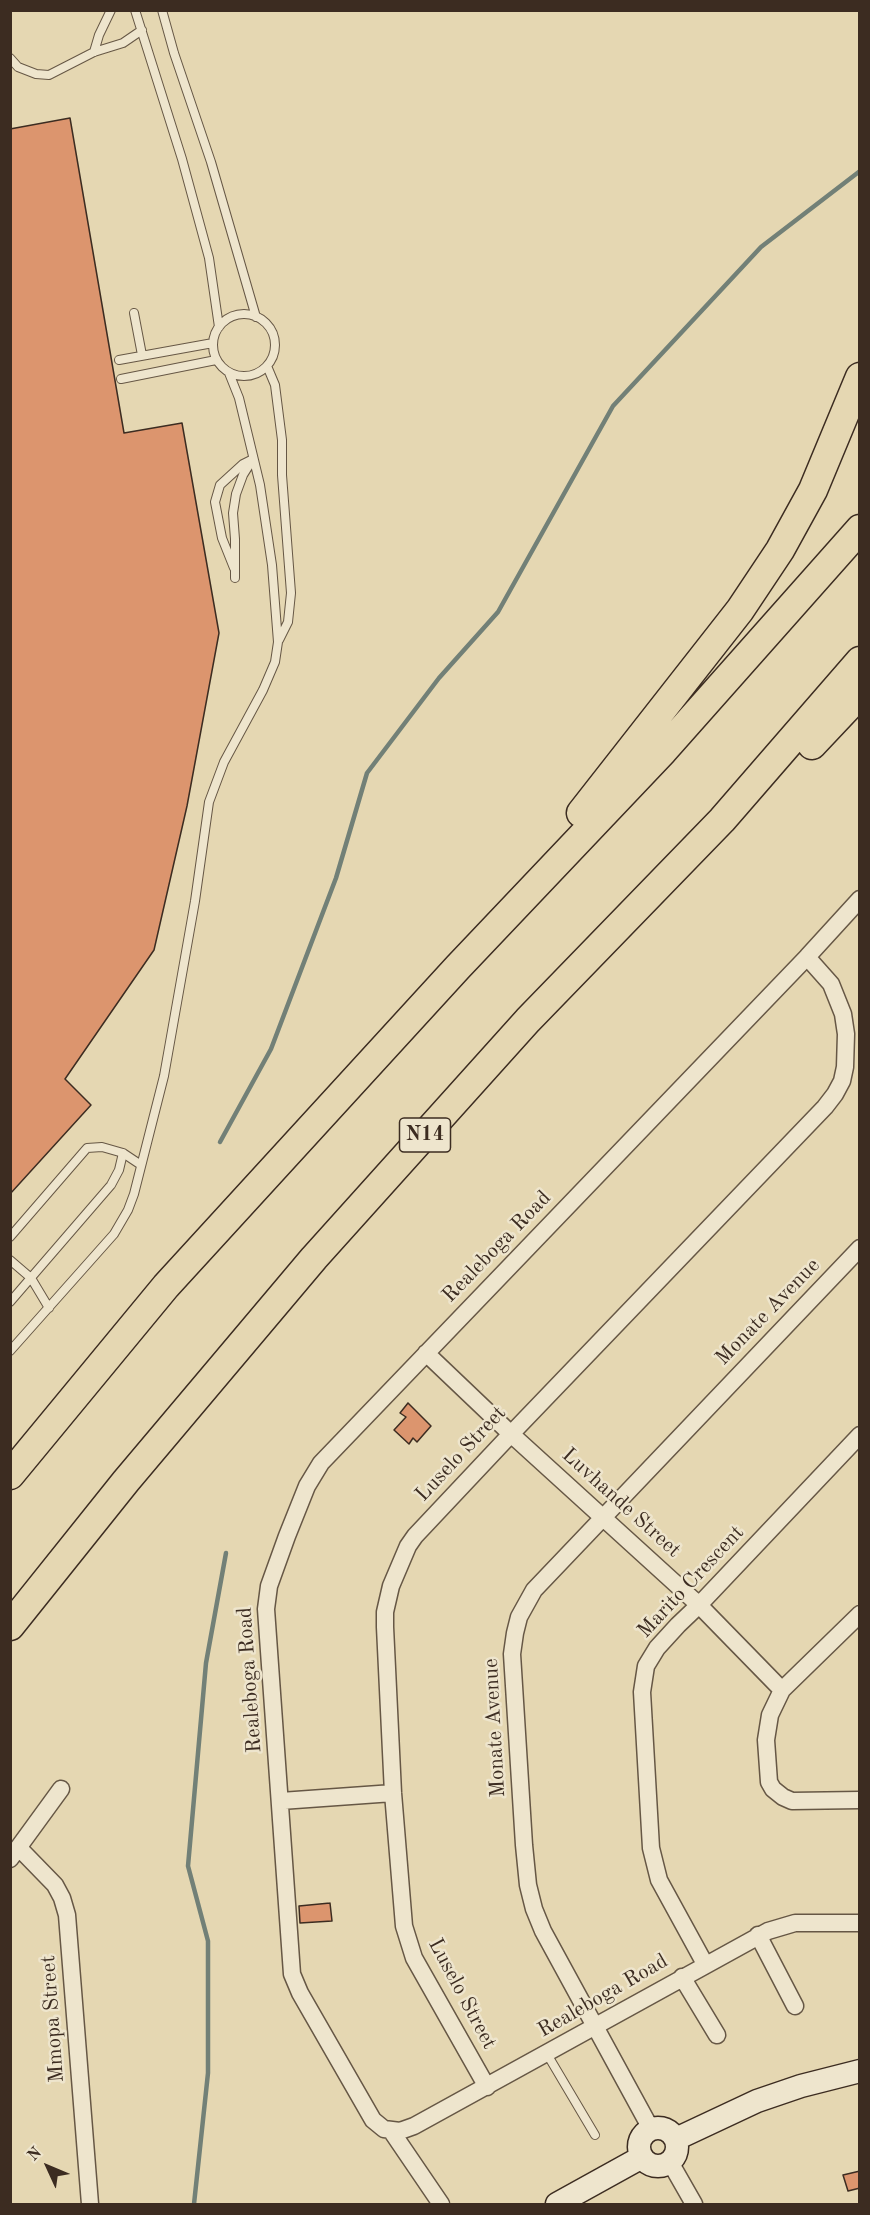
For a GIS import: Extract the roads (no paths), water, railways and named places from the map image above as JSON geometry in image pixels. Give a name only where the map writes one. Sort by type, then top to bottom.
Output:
[{"type":"highway","points":[[458,967],[688,678],[753,590],[780,550],[813,490],[860,377]]},
{"type":"highway","points":[[10,1475],[166,1286],[458,967],[663,751],[860,529]]},
{"type":"highway","name":"N14","points":[[10,1626],[126,1481],[314,1258],[528,1020],[722,820],[860,662]]},
{"type":"highway","points":[[722,820],[771,784],[860,694]]},
{"type":"street","name":"Realeboga Road","points":[[860,899],[315,1470],[303,1494],[269,1586],[266,1609],[290,1962],[294,1980],[373,2120],[384,2129],[392,2132],[414,2126],[758,1935],[779,1926],[795,1923],[860,1923]]},
{"type":"street","name":"Luselo Street","points":[[487,2087],[414,1958],[404,1926],[393,1793],[384,1627],[391,1586],[408,1546],[416,1536],[835,1094],[842,1081],[845,1067],[846,1034],[843,1014],[831,984],[807,957]]},
{"type":"street","name":"Monate Avenue","points":[[651,2129],[543,1931],[528,1885],[512,1653],[519,1617],[534,1590],[860,1248]]},
{"type":"street","name":"Luvhande Street","points":[[426,1353],[511,1434],[699,1605],[782,1690]]},
{"type":"street","name":"Marito Crescent","points":[[705,1964],[659,1880],[651,1848],[642,1692],[646,1666],[657,1648],[860,1434]]},
{"type":"street","points":[[860,1614],[782,1690],[767,1731],[769,1782],[773,1789],[792,1801],[860,1800]]},
{"type":"street","points":[[15,1854],[61,1789]]},
{"type":"street","points":[[280,1801],[393,1793]]},
{"type":"street","name":"Mmopa Street","points":[[15,1854],[55,1885],[63,1899],[67,1915],[90,2205]]},
{"type":"street","points":[[758,1935],[795,2006]]},
{"type":"street","points":[[681,1977],[717,2034]]},
{"type":"street","points":[[676,2139],[757,2101],[801,2086],[860,2072]]},
{"type":"street","points":[[651,2129],[666,2129],[676,2139],[678,2146],[670,2162],[657,2166],[648,2163],[642,2157],[640,2141],[651,2129]]},
{"type":"street","points":[[392,2132],[441,2205]]},
{"type":"street","points":[[557,2205],[642,2157]]},
{"type":"street","points":[[670,2162],[694,2205]]},
{"type":"lane","points":[[94,52],[111,10]]},
{"type":"lane","points":[[135,10],[209,258],[219,327]]},
{"type":"lane","points":[[162,10],[177,64],[211,162],[256,317]]},
{"type":"lane","points":[[10,58],[18,67],[36,74],[49,75],[94,52],[123,43],[142,30]]},
{"type":"lane","points":[[134,313],[142,355]]},
{"type":"lane","points":[[240,315],[256,317],[263,321],[273,334],[274,351],[267,366],[249,376],[236,376],[229,373],[216,360],[213,343],[219,327],[225,321],[240,315]]},
{"type":"lane","points":[[119,360],[213,343]]},
{"type":"lane","points":[[121,379],[216,360]]},
{"type":"lane","points":[[10,1351],[121,1224],[134,1194],[164,1076],[195,901],[209,802],[224,762],[271,674],[278,642],[288,622],[291,592],[282,475],[282,440],[275,385],[267,366]]},
{"type":"lane","points":[[229,373],[239,398],[260,485],[273,564],[278,642]]},
{"type":"lane","points":[[234,568],[222,538],[215,502],[220,485],[243,464],[253,459]]},
{"type":"lane","points":[[235,578],[236,539],[233,513],[236,494],[243,475],[253,459]]},
{"type":"lane","points":[[215,766],[216,783]]},
{"type":"lane","points":[[10,1237],[84,1151],[93,1146],[123,1153],[141,1166]]},
{"type":"lane","points":[[10,1302],[111,1185],[119,1170],[123,1153]]},
{"type":"lane","points":[[10,1260],[31,1278],[49,1308]]},
{"type":"lane","points":[[547,2054],[595,2134]]},
{"type":"waterway","points":[[220,1142],[271,1049],[336,878],[367,773],[439,678],[498,612],[613,406],[761,247],[860,171]]},
{"type":"waterway","points":[[194,2204],[208,2073],[208,1941],[188,1866],[206,1663],[226,1553]]}]
